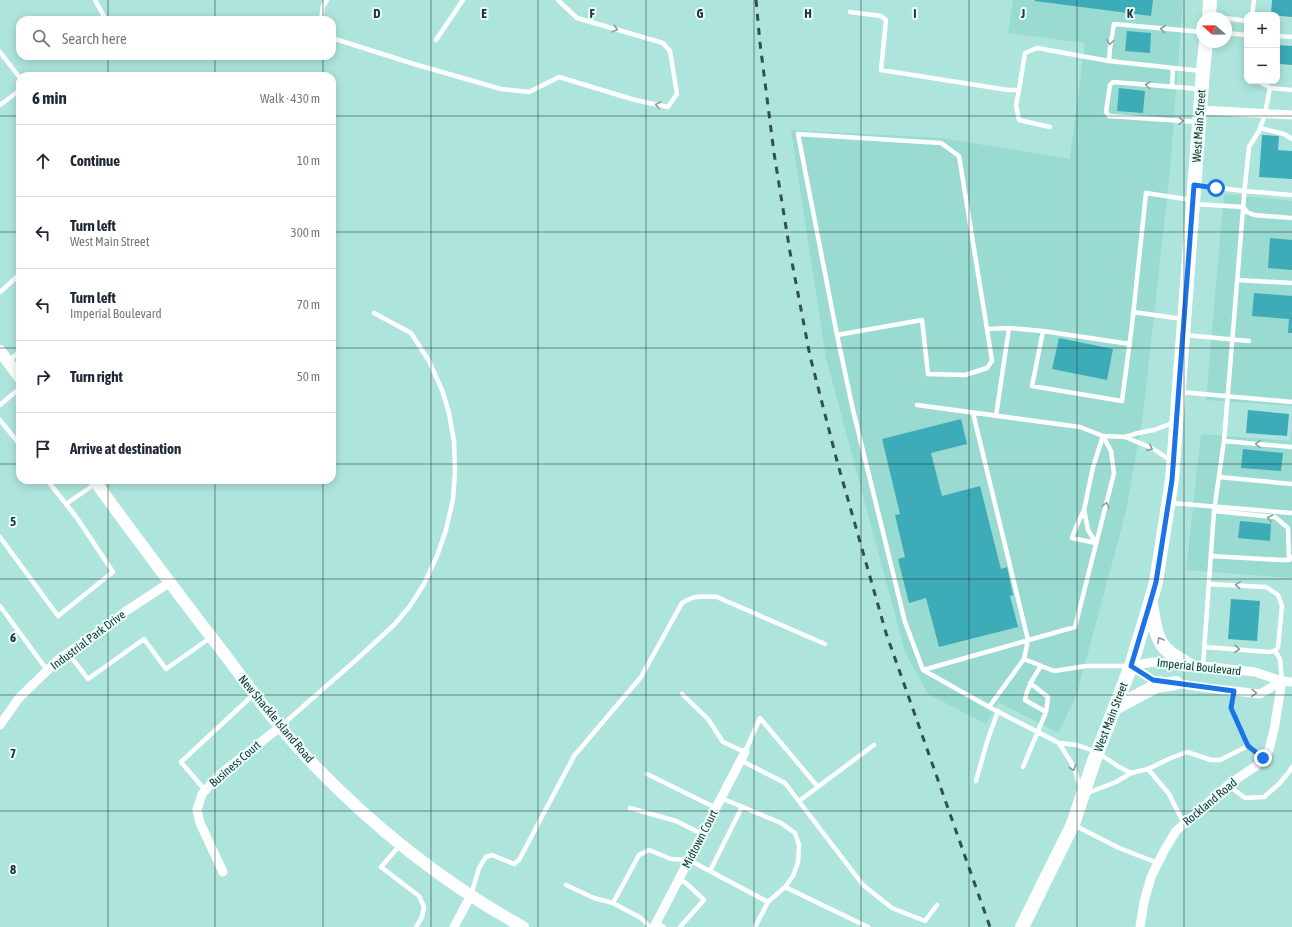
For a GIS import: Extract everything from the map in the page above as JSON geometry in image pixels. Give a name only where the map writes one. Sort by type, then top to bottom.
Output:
[{"type":"main road","points":[[1209,12],[1210,0]]},
{"type":"main road","name":"West Main Street","points":[[1024,923],[1072,824],[1131,666],[1156,582],[1174,462],[1199,116],[1205,48]]},
{"type":"main road","points":[[0,351],[16,373]]},
{"type":"main road","name":"New Shackle Island Road","points":[[97,484],[169,583],[280,727],[315,765],[348,798],[401,844],[471,895],[523,927]]},
{"type":"main road","points":[[1150,603],[1160,641],[1167,650],[1189,665]]},
{"type":"main road","points":[[1115,708],[1156,686],[1176,683]]},
{"type":"street","points":[[1199,116],[1265,114],[1292,115]]},
{"type":"street","name":"Industrial Park Drive","points":[[0,725],[19,698],[59,659],[126,611],[169,583]]},
{"type":"street","name":"Imperial Boulevard","points":[[1131,666],[1153,662],[1203,666],[1255,672],[1282,681],[1292,682]]},
{"type":"street","name":"Imperial Boulevard","points":[[1131,666],[1153,680],[1260,694],[1282,681]]},
{"type":"street","name":"Rockland Road","points":[[1140,927],[1151,877],[1176,831],[1228,785],[1256,766],[1269,750],[1274,730],[1282,681]]},
{"type":"street","name":"Business Court","points":[[223,872],[200,823],[197,810],[202,794],[219,775],[280,727]]},
{"type":"street","name":"Midtown Court","points":[[656,926],[742,756]]},
{"type":"street","points":[[454,927],[471,895]]},
{"type":"lane","points":[[96,0],[104,16]]},
{"type":"lane","points":[[322,16],[323,6],[327,0]]},
{"type":"lane","points":[[436,40],[463,0]]},
{"type":"lane","points":[[336,39],[501,90],[529,92],[559,77],[635,100],[668,107],[677,94],[670,51],[664,43],[577,18],[558,0]]},
{"type":"lane","points":[[1252,12],[1254,0]]},
{"type":"lane","points":[[850,12],[881,16],[886,20],[881,70],[1008,90],[1020,90]]},
{"type":"lane","points":[[1232,19],[1244,21]]},
{"type":"lane","points":[[1109,61],[1114,24],[1196,31]]},
{"type":"lane","points":[[1232,34],[1244,35]]},
{"type":"lane","points":[[1280,36],[1292,37]]},
{"type":"lane","points":[[1050,127],[1019,120],[1016,105],[1020,90],[1025,53],[1037,48],[1109,61],[1203,71]]},
{"type":"lane","points":[[0,52],[16,73]]},
{"type":"lane","points":[[1172,87],[1173,68]]},
{"type":"lane","points":[[1199,116],[1109,116],[1106,112],[1110,85],[1113,82],[1201,90]]},
{"type":"lane","points":[[1264,84],[1270,88],[1292,90]]},
{"type":"lane","points":[[1203,666],[1215,509],[1224,441],[1244,191],[1249,147],[1260,128],[1265,114],[1270,88]]},
{"type":"lane","points":[[0,104],[16,93]]},
{"type":"lane","points":[[1260,128],[1284,134],[1292,139]]},
{"type":"lane","points":[[837,335],[922,320],[928,374],[965,375],[987,368],[992,361],[959,156],[941,143],[798,134],[837,335],[853,410],[905,622],[923,670],[998,712],[1059,743],[1077,745],[1098,752],[1119,767],[1131,773]]},
{"type":"lane","points":[[1194,185],[1292,195]]},
{"type":"lane","points":[[1042,330],[1032,386],[1122,401],[1130,344],[1146,193],[1193,202],[1243,206]]},
{"type":"lane","points":[[1243,206],[1247,212],[1254,215],[1292,218]]},
{"type":"lane","points":[[0,292],[16,278]]},
{"type":"lane","points":[[1237,280],[1292,283]]},
{"type":"lane","points":[[280,727],[395,624],[410,606],[424,584],[437,556],[448,523],[453,499],[455,471],[454,441],[449,413],[442,390],[429,361],[411,333],[374,312]]},
{"type":"lane","points":[[1133,312],[1184,319]]},
{"type":"lane","points":[[987,328],[1042,330],[1130,344]]},
{"type":"lane","points":[[996,416],[1009,328]]},
{"type":"lane","points":[[1183,335],[1249,341]]},
{"type":"lane","points":[[8,362],[16,355]]},
{"type":"lane","points":[[0,405],[16,391]]},
{"type":"lane","points":[[1179,392],[1292,402]]},
{"type":"lane","points":[[917,405],[1080,427],[1103,436],[1125,437],[1152,448],[1174,462]]},
{"type":"lane","points":[[973,413],[1028,640],[1024,659],[989,707]]},
{"type":"lane","points":[[0,420],[16,440]]},
{"type":"lane","points":[[1125,437],[1154,430],[1177,421]]},
{"type":"lane","points":[[1096,543],[1072,538],[1084,510],[1093,467],[1103,436]]},
{"type":"lane","points":[[923,670],[1076,627],[1114,473],[1111,451],[1103,436]]},
{"type":"lane","points":[[1224,441],[1292,447]]},
{"type":"lane","points":[[1219,477],[1292,484]]},
{"type":"lane","points":[[0,537],[58,616],[113,572],[77,518],[50,484]]},
{"type":"lane","points":[[66,504],[91,484]]},
{"type":"lane","points":[[1169,503],[1275,517],[1288,528],[1290,558],[1281,560],[1211,556]]},
{"type":"lane","points":[[1215,509],[1292,513]]},
{"type":"lane","points":[[1084,510],[1088,530],[1096,543]]},
{"type":"lane","points":[[1205,647],[1269,652],[1275,651],[1278,647],[1282,606],[1278,595],[1266,587],[1209,584]]},
{"type":"lane","points":[[471,895],[480,868],[486,857],[492,855],[514,864],[519,860],[574,756],[641,677],[682,603],[691,598],[704,596],[717,598],[825,644]]},
{"type":"lane","points":[[0,606],[47,670]]},
{"type":"lane","points":[[68,653],[88,679],[144,639],[166,669],[211,637]]},
{"type":"lane","points":[[1275,651],[1280,659],[1282,681]]},
{"type":"lane","points":[[1024,659],[1054,671],[1086,666],[1131,666]]},
{"type":"lane","points":[[1041,666],[1030,683],[1025,700],[1046,712]]},
{"type":"lane","points":[[1023,768],[1046,712],[1048,697],[1030,683]]},
{"type":"lane","points":[[1234,691],[1231,708],[1248,746],[1263,758]]},
{"type":"lane","points":[[205,790],[180,762],[255,694]]},
{"type":"lane","points":[[682,694],[708,719],[724,742],[742,756],[785,783],[863,886],[892,908],[924,921],[937,905]]},
{"type":"lane","points":[[976,781],[987,742],[998,712]]},
{"type":"lane","points":[[742,756],[760,718],[818,787]]},
{"type":"lane","points":[[1059,743],[1074,767],[1082,796],[1116,782],[1131,773],[1148,769],[1187,752],[1211,760],[1220,760],[1248,746]]},
{"type":"lane","points":[[799,801],[874,745]]},
{"type":"lane","points":[[1228,785],[1245,798],[1264,797],[1290,773],[1292,767]]},
{"type":"lane","points":[[1148,769],[1169,794],[1184,824]]},
{"type":"lane","points":[[647,774],[716,808]]},
{"type":"lane","points":[[721,798],[781,822],[795,833],[799,846],[798,862],[793,876],[785,887],[768,902],[755,927]]},
{"type":"lane","points":[[710,871],[742,807]]},
{"type":"lane","points":[[630,808],[676,821],[702,834]]},
{"type":"lane","points":[[1072,824],[1119,848],[1158,864]]},
{"type":"lane","points":[[401,844],[381,867],[419,896],[424,907],[422,917],[416,927]]},
{"type":"lane","points":[[613,903],[639,854],[649,850],[671,858],[689,860],[768,902]]},
{"type":"lane","points":[[679,879],[686,883],[704,900],[680,927]]},
{"type":"lane","points":[[566,885],[594,898],[613,903],[656,926]]},
{"type":"lane","points":[[785,887],[868,927]]},
{"type":"shaded area","points":[[1013,0],[1183,0],[1170,170],[1143,415],[1126,511],[1077,694],[1058,733],[999,702],[986,724],[928,694],[905,652],[826,358],[791,130],[940,138],[1070,159],[1085,43],[1008,33]]},
{"type":"shaded area","points":[[1224,194],[1292,201],[1292,406],[1206,400]]},
{"type":"shaded area","points":[[1292,426],[1292,578],[1186,570],[1201,434],[1290,441]]},
{"type":"building","points":[[1035,0],[1153,0],[1151,16]]},
{"type":"building","points":[[1272,0],[1292,0],[1292,17],[1280,16],[1280,12],[1271,12]]},
{"type":"building","points":[[1127,31],[1151,33],[1150,53],[1125,51]]},
{"type":"building","points":[[1280,45],[1292,46],[1292,65],[1280,64]]},
{"type":"building","points":[[1119,88],[1145,91],[1143,113],[1117,111]]},
{"type":"building","points":[[1262,135],[1279,136],[1278,150],[1292,151],[1292,179],[1259,177]]},
{"type":"building","points":[[1270,238],[1292,240],[1292,270],[1268,268]]},
{"type":"building","points":[[1254,293],[1292,296],[1292,333],[1288,333],[1289,319],[1252,316]]},
{"type":"building","points":[[1059,338],[1113,349],[1107,380],[1052,369]]},
{"type":"building","points":[[1248,410],[1289,414],[1287,436],[1246,433]]},
{"type":"building","points":[[961,419],[967,444],[931,453],[942,496],[980,486],[1001,569],[1007,567],[1013,595],[1010,596],[1018,627],[939,647],[926,598],[909,603],[898,559],[905,557],[895,515],[900,514],[882,439]]},
{"type":"building","points":[[1243,449],[1283,453],[1281,471],[1241,468]]},
{"type":"building","points":[[1240,521],[1271,524],[1270,541],[1238,538]]},
{"type":"building","points":[[1231,599],[1260,601],[1257,641],[1228,639]]},
{"type":"railway","points":[[756,0],[774,153],[790,252],[810,356],[837,461],[886,633],[990,927]]},
{"type":"route","points":[[1216,188],[1194,185],[1169,503],[1156,582],[1131,666],[1153,680],[1234,691],[1231,708],[1248,746],[1263,758]]}]
